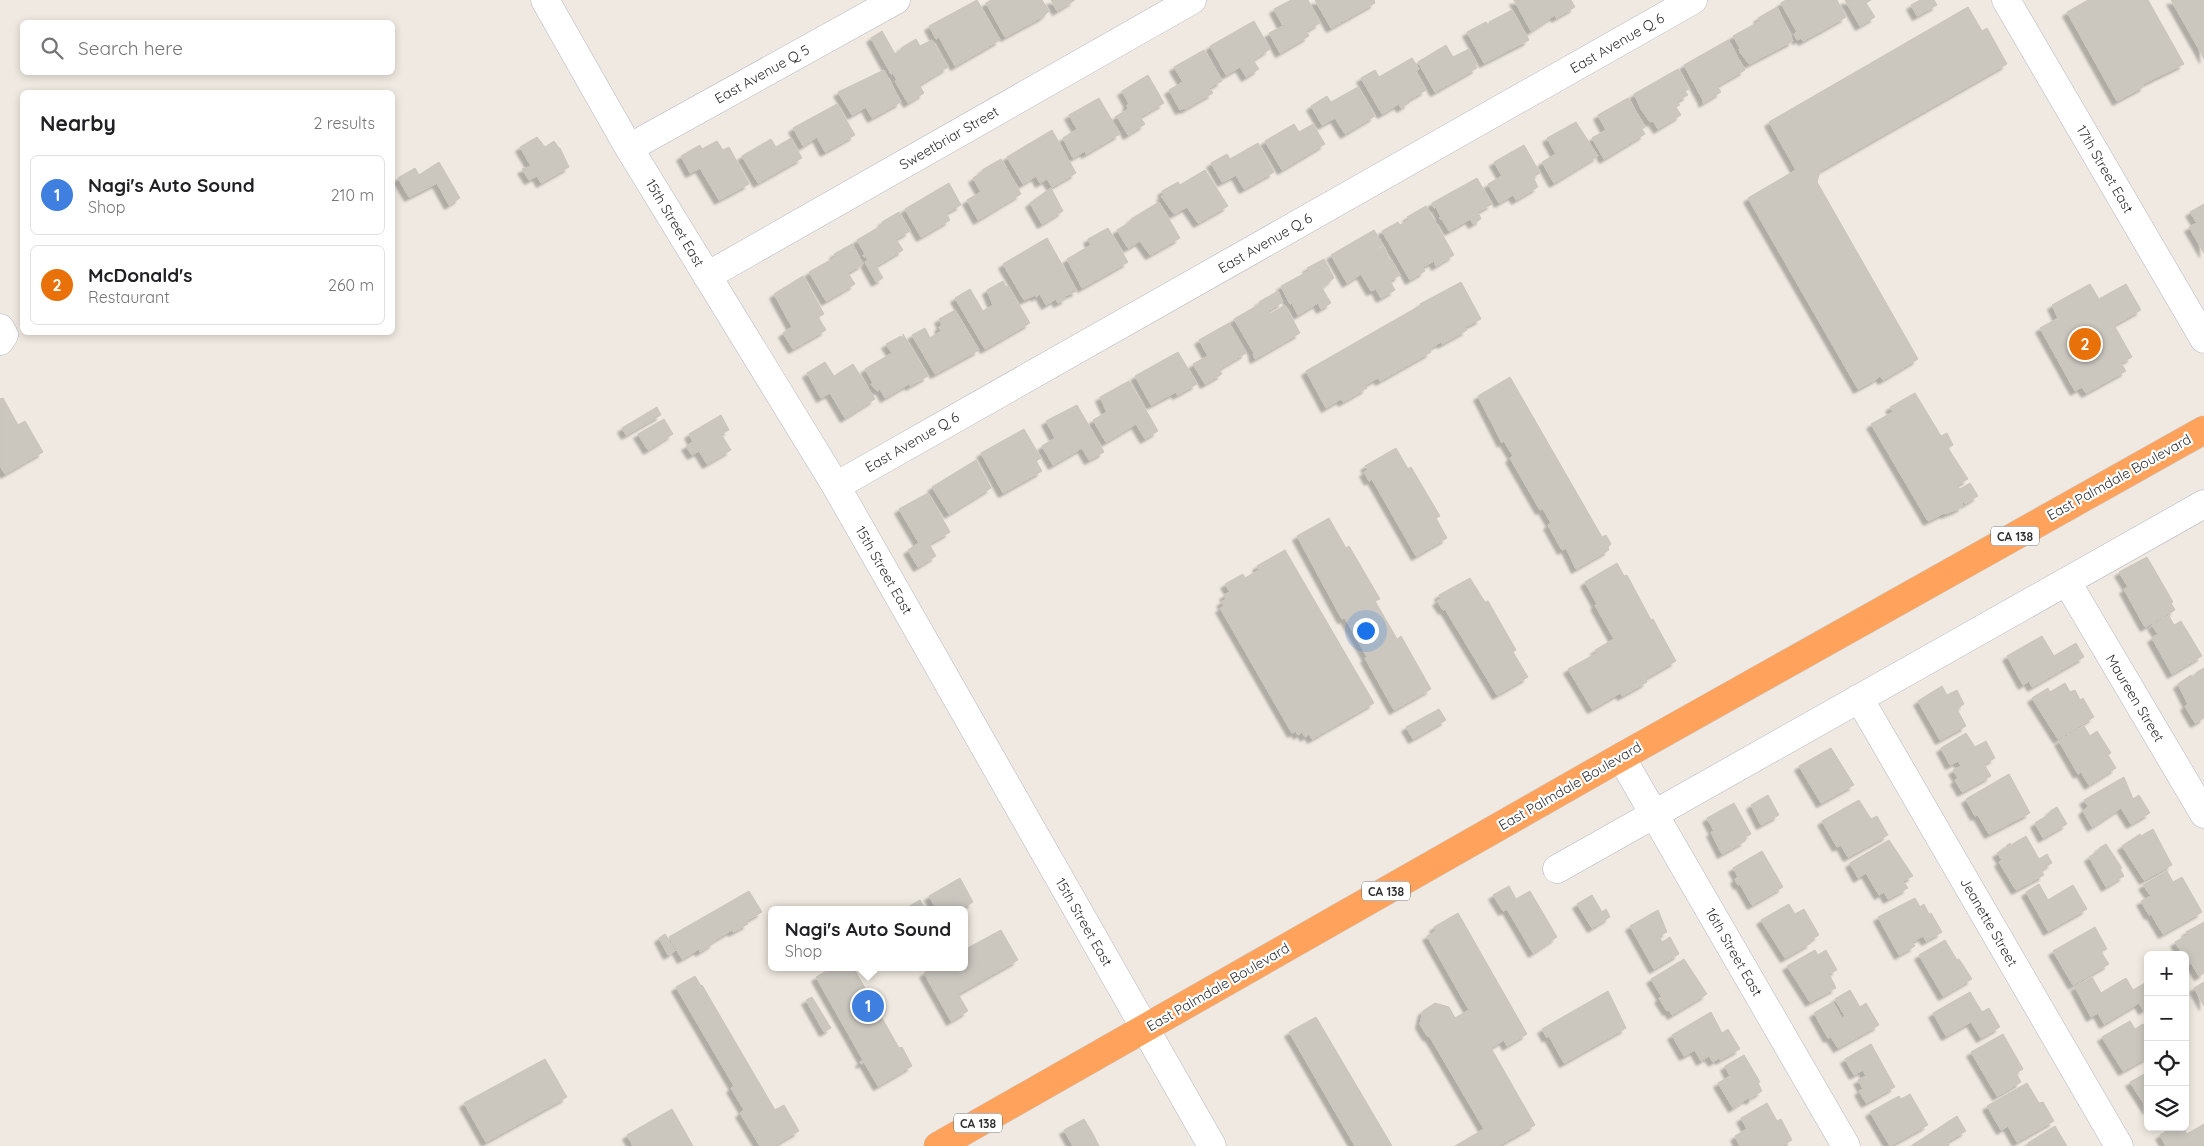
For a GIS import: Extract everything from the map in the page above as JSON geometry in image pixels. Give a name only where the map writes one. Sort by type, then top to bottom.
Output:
[{"type":"highway","name":"East Palmdale Boulevard","points":[[938,1146],[1621,757],[2204,430]]},
{"type":"street","name":"15th Street East","points":[[545,0],[629,148],[836,486],[1212,1146]]},
{"type":"street","name":"East Avenue Q 5","points":[[629,148],[896,0]]},
{"type":"street","name":"Sweetbriar Street","points":[[707,276],[1192,0]]},
{"type":"street","name":"East Avenue Q 6","points":[[836,486],[1694,0]]},
{"type":"street","name":"17th Street East","points":[[2006,0],[2204,339]]},
{"type":"street","points":[[1558,869],[2204,504]]},
{"type":"street","name":"Maureen Street","points":[[2067,582],[2204,814]]},
{"type":"street","name":"Jeanette Street","points":[[1860,698],[2119,1146]]},
{"type":"street","name":"16th Street East","points":[[1621,757],[1846,1146]]},
{"type":"building","points":[[977,0],[1000,40],[955,66],[939,37],[936,39],[929,26]]},
{"type":"building","points":[[991,0],[1042,0],[1049,11],[1044,16],[1005,37],[986,3]]},
{"type":"building","points":[[1051,0],[1075,0],[1057,11]]},
{"type":"building","points":[[1291,0],[1308,0],[1320,23],[1306,31],[1309,36],[1280,53],[1269,33],[1283,26],[1274,9]]},
{"type":"building","points":[[1315,0],[1374,0],[1375,3],[1331,28]]},
{"type":"building","points":[[1514,0],[1571,0],[1575,7],[1556,18],[1555,15],[1531,31]]},
{"type":"building","points":[[1786,0],[1837,0],[1846,17],[1803,41],[1801,38],[1797,40],[1794,34],[1797,32],[1781,3]]},
{"type":"building","points":[[1845,0],[1871,0],[1866,3],[1875,17],[1860,26]]},
{"type":"building","points":[[1920,0],[1934,0],[1937,5],[1917,16],[1911,5]]},
{"type":"building","points":[[2088,0],[2148,0],[2184,64],[2143,84],[2145,86],[2117,101],[2067,12]]},
{"type":"building","points":[[2171,0],[2204,0],[2204,59],[2200,51]]},
{"type":"building","points":[[1777,7],[1793,41],[1749,64],[1740,52],[1740,48],[1733,36],[1760,21],[1758,18]]},
{"type":"building","points":[[1968,7],[1982,31],[1987,28],[2007,64],[1820,171],[1817,182],[1918,359],[1883,380],[1878,375],[1878,378],[1858,389],[1748,198],[1796,170],[1769,122]]},
{"type":"building","points":[[1512,10],[1529,40],[1484,63],[1467,32],[1486,22],[1488,25],[1490,24],[1489,22]]},
{"type":"building","points":[[1254,21],[1270,49],[1253,60],[1259,69],[1246,77],[1240,67],[1226,75],[1210,46]]},
{"type":"building","points":[[882,31],[895,54],[916,39],[920,46],[932,40],[948,67],[919,85],[924,93],[908,103],[895,81],[897,80],[893,73],[891,74],[871,38]]},
{"type":"building","points":[[1728,40],[1745,70],[1717,86],[1721,92],[1703,103],[1684,65]]},
{"type":"building","points":[[1446,45],[1453,57],[1469,49],[1477,64],[1475,65],[1477,68],[1435,92],[1418,62]]},
{"type":"building","points":[[1204,50],[1222,81],[1209,88],[1213,93],[1180,110],[1169,90],[1183,82],[1174,67]]},
{"type":"building","points":[[1412,58],[1419,69],[1415,71],[1426,90],[1407,101],[1409,103],[1401,108],[1399,104],[1382,114],[1361,78],[1375,70],[1379,77]]},
{"type":"building","points":[[1678,69],[1689,89],[1685,91],[1688,95],[1677,101],[1680,105],[1676,107],[1681,115],[1658,129],[1653,121],[1650,122],[1641,109],[1634,94]]},
{"type":"building","points":[[884,70],[901,102],[872,118],[866,107],[852,115],[838,92]]},
{"type":"building","points":[[1148,75],[1164,103],[1140,117],[1145,124],[1128,135],[1118,118],[1115,117],[1128,109],[1127,105],[1129,104],[1122,91]]},
{"type":"building","points":[[1358,87],[1375,116],[1345,134],[1335,118],[1322,125],[1311,106],[1327,96],[1331,102]]},
{"type":"building","points":[[1099,98],[1120,134],[1086,154],[1085,151],[1073,158],[1063,138],[1077,129],[1069,115]]},
{"type":"building","points":[[1628,98],[1645,127],[1642,129],[1645,134],[1604,159],[1592,138],[1606,130],[1598,115]]},
{"type":"building","points":[[837,104],[855,135],[825,152],[817,137],[803,146],[793,128]]},
{"type":"building","points":[[1576,122],[1598,156],[1554,183],[1542,162],[1556,154],[1547,138]]},
{"type":"building","points":[[1294,124],[1299,132],[1313,124],[1325,144],[1282,170],[1265,141]]},
{"type":"building","points":[[1052,130],[1076,173],[1052,187],[1047,179],[1040,183],[1036,176],[1023,184],[1007,157]]},
{"type":"building","points":[[537,137],[545,147],[554,141],[560,148],[569,167],[541,183],[537,176],[529,180],[522,169],[531,166],[520,147]]},
{"type":"building","points":[[791,138],[802,158],[758,183],[742,156],[771,139],[776,147]]},
{"type":"building","points":[[717,141],[723,150],[729,147],[749,184],[719,200],[700,168],[690,173],[681,156],[700,145],[702,149]]},
{"type":"building","points":[[1258,143],[1274,172],[1244,189],[1236,175],[1222,182],[1211,163],[1227,154],[1230,159]]},
{"type":"building","points":[[1524,145],[1540,173],[1533,177],[1538,187],[1516,200],[1513,195],[1499,203],[1488,184],[1502,176],[1494,162]]},
{"type":"building","points":[[1001,159],[1021,194],[978,220],[967,200],[981,192],[973,178],[983,172],[982,170]]},
{"type":"building","points":[[439,162],[460,198],[449,205],[437,183],[409,197],[398,178],[415,168],[419,175]]},
{"type":"building","points":[[1205,170],[1228,206],[1198,223],[1187,207],[1174,214],[1161,196],[1164,195],[1162,191],[1178,182],[1180,185]]},
{"type":"building","points":[[1477,178],[1492,204],[1478,212],[1481,219],[1473,224],[1470,219],[1449,231],[1442,219],[1439,218],[1441,217],[1432,203]]},
{"type":"building","points":[[949,183],[961,205],[946,213],[950,220],[921,237],[905,209]]},
{"type":"building","points":[[1051,188],[1063,211],[1042,224],[1030,203]]},
{"type":"building","points":[[1159,202],[1180,238],[1150,255],[1140,241],[1128,248],[1117,230]]},
{"type":"building","points":[[2204,204],[2204,253],[2189,227],[2197,223],[2190,212]]},
{"type":"building","points":[[1426,206],[1454,255],[1436,266],[1434,261],[1423,267],[1425,271],[1410,280],[1382,231],[1398,222],[1400,225],[1409,220],[1407,217]]},
{"type":"building","points":[[899,212],[910,231],[896,239],[903,250],[876,266],[883,278],[876,282],[865,262],[868,260],[866,256],[864,257],[863,255],[865,254],[857,240],[884,224],[882,222]]},
{"type":"building","points":[[1108,228],[1128,262],[1082,288],[1067,259],[1091,245],[1088,239]]},
{"type":"building","points":[[1374,230],[1383,245],[1368,253],[1384,246],[1389,260],[1391,259],[1400,275],[1390,281],[1395,290],[1381,298],[1376,289],[1371,291],[1361,274],[1347,283],[1331,255]]},
{"type":"building","points":[[1047,238],[1077,291],[1065,296],[1066,299],[1058,303],[1056,299],[1046,305],[1040,294],[1024,300],[1003,264]]},
{"type":"building","points":[[852,244],[863,264],[848,273],[855,284],[826,301],[809,272],[836,257],[834,254]]},
{"type":"building","points":[[1324,259],[1334,278],[1322,288],[1331,303],[1321,309],[1318,303],[1298,315],[1281,286],[1309,271],[1307,268]]},
{"type":"building","points":[[803,276],[824,314],[818,317],[826,330],[793,349],[783,333],[792,327],[774,294]]},
{"type":"building","points":[[1003,281],[1006,287],[1008,286],[1030,323],[985,349],[955,298],[970,289],[983,311],[993,305],[987,290]]},
{"type":"building","points":[[1461,282],[1481,319],[1465,327],[1467,330],[1429,349],[1431,352],[1380,381],[1378,378],[1365,385],[1367,388],[1343,402],[1341,399],[1326,408],[1306,371]]},
{"type":"building","points":[[2090,284],[2099,299],[2126,284],[2141,310],[2114,325],[2132,357],[2121,363],[2126,371],[2086,393],[2082,387],[2075,391],[2040,328],[2058,318],[2052,305]]},
{"type":"building","points":[[1278,291],[1283,302],[1268,311],[1270,314],[1285,305],[1300,333],[1255,359],[1254,353],[1234,319]]},
{"type":"building","points":[[955,310],[979,350],[935,374],[912,335],[925,328],[930,338],[941,331],[939,327],[942,325],[939,319]]},
{"type":"building","points":[[1229,323],[1246,353],[1219,369],[1222,374],[1205,384],[1193,364],[1208,356],[1199,340]]},
{"type":"building","points":[[903,334],[928,376],[910,386],[909,384],[885,398],[880,389],[877,391],[871,384],[873,383],[865,369],[892,353],[886,344],[901,336],[903,338]]},
{"type":"building","points":[[1178,352],[1197,384],[1177,395],[1176,392],[1151,405],[1135,376]]},
{"type":"building","points":[[825,362],[834,376],[853,364],[875,399],[845,418],[830,393],[821,398],[807,373]]},
{"type":"building","points":[[1510,377],[1602,537],[1606,535],[1611,544],[1608,547],[1609,550],[1576,569],[1566,548],[1562,550],[1548,525],[1551,523],[1543,509],[1540,510],[1510,458],[1513,456],[1504,441],[1502,443],[1478,396]]},
{"type":"building","points":[[1129,381],[1158,431],[1145,439],[1136,424],[1106,442],[1093,420],[1107,412],[1100,397]]},
{"type":"building","points":[[1915,393],[1941,436],[1947,433],[1953,445],[1948,448],[1968,479],[1957,485],[1960,489],[1970,483],[1978,496],[1965,504],[1964,502],[1962,503],[1963,506],[1958,509],[1928,521],[1871,424],[1893,412],[1890,407]]},
{"type":"building","points":[[3,398],[18,425],[25,421],[43,452],[5,474],[0,466],[0,399]]},
{"type":"building","points":[[1077,405],[1104,452],[1089,460],[1082,448],[1053,465],[1042,446],[1055,438],[1046,421]]},
{"type":"building","points":[[657,407],[661,415],[626,435],[622,428]]},
{"type":"building","points":[[721,415],[729,430],[721,434],[731,450],[707,464],[699,451],[692,455],[686,446],[693,442],[689,434]]},
{"type":"building","points":[[664,419],[673,434],[648,450],[638,434]]},
{"type":"building","points":[[1024,429],[1041,458],[1036,461],[1042,471],[1003,493],[981,453]]},
{"type":"building","points":[[1396,448],[1408,469],[1411,467],[1440,516],[1436,518],[1447,538],[1416,556],[1372,479],[1369,481],[1364,472],[1368,470],[1365,466]]},
{"type":"building","points":[[976,460],[991,488],[949,514],[932,487]]},
{"type":"building","points":[[928,493],[950,532],[929,544],[936,556],[918,567],[908,550],[919,543],[899,509]]},
{"type":"building","points":[[1329,518],[1346,548],[1349,546],[1380,599],[1375,601],[1397,639],[1401,636],[1431,689],[1394,710],[1365,658],[1367,657],[1345,618],[1342,619],[1297,536]]},
{"type":"building","points":[[1285,550],[1374,703],[1312,739],[1309,734],[1305,737],[1302,732],[1298,735],[1296,731],[1292,733],[1220,608],[1224,606],[1221,602],[1226,599],[1224,595],[1230,592],[1225,584],[1243,574],[1245,578],[1259,570],[1257,566]]},
{"type":"building","points":[[2147,557],[2173,602],[2171,603],[2175,610],[2145,627],[2124,589],[2128,587],[2119,572]]},
{"type":"building","points":[[1617,563],[1624,576],[1627,575],[1676,661],[1646,678],[1647,682],[1622,696],[1620,693],[1592,709],[1568,669],[1597,653],[1595,650],[1614,639],[1595,605],[1597,604],[1585,582]]},
{"type":"building","points":[[1470,578],[1485,602],[1488,601],[1516,650],[1513,652],[1528,677],[1497,695],[1445,609],[1443,610],[1437,601],[1441,599],[1439,595]]},
{"type":"building","points":[[2169,616],[2174,625],[2181,621],[2202,656],[2172,674],[2152,638],[2158,634],[2152,625]]},
{"type":"building","points":[[2042,636],[2054,656],[2076,643],[2084,657],[2032,687],[2029,681],[2023,685],[2007,656]]},
{"type":"building","points":[[2204,668],[2204,718],[2195,723],[2185,706],[2188,704],[2178,684],[2191,675],[2192,677],[2194,676]]},
{"type":"building","points":[[2065,683],[2070,692],[2075,690],[2080,700],[2083,698],[2094,717],[2058,739],[2032,698],[2048,688],[2050,692]]},
{"type":"building","points":[[1942,686],[1947,695],[1957,690],[1964,704],[1957,709],[1966,726],[1940,740],[1918,701]]},
{"type":"building","points":[[1439,709],[1446,720],[1413,739],[1406,727]]},
{"type":"building","points":[[2084,726],[2090,736],[2097,731],[2111,753],[2108,755],[2116,768],[2089,785],[2081,772],[2078,774],[2059,741]]},
{"type":"building","points":[[1966,733],[1975,747],[1986,741],[1995,758],[1984,764],[1991,776],[1962,792],[1955,780],[1958,778],[1953,770],[1961,766],[1958,761],[1950,765],[1941,748]]},
{"type":"building","points":[[1831,748],[1854,785],[1821,803],[1799,766]]},
{"type":"building","points":[[2009,774],[2030,813],[1989,834],[1978,815],[1975,816],[1966,799]]},
{"type":"building","points":[[2124,777],[2133,799],[2139,795],[2150,813],[2131,824],[2121,808],[2092,827],[2083,811],[2088,806],[2084,800]]},
{"type":"building","points":[[1768,795],[1779,815],[1761,825],[1751,805]]},
{"type":"building","points":[[1859,800],[1871,819],[1877,816],[1888,835],[1848,857],[1841,845],[1837,847],[1822,821]]},
{"type":"building","points":[[1734,803],[1751,834],[1744,838],[1745,841],[1722,854],[1711,832],[1714,831],[1707,818]]},
{"type":"building","points":[[2057,807],[2067,824],[2043,838],[2035,823]]},
{"type":"building","points":[[2153,829],[2172,865],[2144,880],[2122,846],[2140,834],[2141,836]]},
{"type":"building","points":[[2026,836],[2039,859],[2047,854],[2052,863],[2041,870],[2044,875],[2016,890],[1999,862],[2002,860],[1997,853],[2010,843],[2011,845]]},
{"type":"building","points":[[1889,840],[1913,876],[1903,881],[1908,888],[1888,899],[1884,892],[1879,895],[1866,873],[1858,878],[1850,863]]},
{"type":"building","points":[[2106,844],[2122,868],[2120,869],[2124,876],[2106,887],[2089,857]]},
{"type":"building","points":[[1762,851],[1783,887],[1752,905],[1740,884],[1738,885],[1735,879],[1738,877],[1733,868]]},
{"type":"building","points":[[2167,871],[2173,882],[2182,877],[2202,912],[2163,934],[2141,901],[2151,896],[2143,885]]},
{"type":"building","points":[[960,878],[973,902],[966,906],[935,906],[929,896]]},
{"type":"building","points":[[2039,884],[2048,900],[2073,885],[2087,909],[2048,931],[2026,892]]},
{"type":"building","points":[[1509,886],[1516,899],[1530,891],[1557,937],[1533,953],[1507,909],[1503,911],[1493,895]]},
{"type":"building","points":[[749,891],[762,912],[746,921],[748,924],[733,932],[732,930],[713,941],[714,943],[700,952],[699,949],[682,959],[669,937]]},
{"type":"building","points":[[1592,895],[1602,912],[1606,909],[1610,917],[1592,928],[1577,904]]},
{"type":"building","points":[[1915,898],[1920,907],[1924,904],[1942,932],[1926,941],[1923,936],[1912,942],[1915,946],[1899,955],[1878,917]]},
{"type":"building","points":[[920,900],[924,906],[910,906]]},
{"type":"building","points":[[1789,904],[1795,914],[1804,909],[1819,935],[1810,940],[1811,943],[1785,958],[1761,920]]},
{"type":"building","points":[[1658,910],[1667,932],[1659,936],[1662,942],[1670,937],[1679,954],[1654,969],[1630,926]]},
{"type":"building","points":[[1458,913],[1527,1034],[1507,1046],[1504,1040],[1491,1048],[1535,1125],[1498,1146],[1455,1146],[1484,1129],[1430,1037],[1427,1036],[1420,1024],[1423,1011],[1435,1003],[1449,1007],[1455,1018],[1469,1010],[1427,936],[1436,931],[1434,927]]},
{"type":"building","points":[[2204,922],[2204,973],[2199,976],[2191,963],[2189,964],[2189,951],[2181,951],[2175,942],[2188,935],[2186,932]]},
{"type":"building","points":[[2095,927],[2107,949],[2101,952],[2109,964],[2073,985],[2053,951]]},
{"type":"building","points":[[1001,930],[1018,960],[958,994],[968,1011],[951,1021],[924,973],[927,971],[968,971],[968,948]]},
{"type":"building","points":[[665,934],[675,951],[668,955],[659,938]]},
{"type":"building","points":[[1945,940],[1957,960],[1959,959],[1972,979],[1943,996],[1919,955]]},
{"type":"building","points":[[1815,950],[1818,955],[1826,950],[1837,970],[1829,974],[1836,988],[1810,1002],[1787,966]]},
{"type":"building","points":[[1684,959],[1707,994],[1672,1015],[1669,1010],[1667,1011],[1659,998],[1662,997],[1651,979]]},
{"type":"building","points":[[827,971],[855,971],[899,1048],[902,1047],[912,1066],[878,1086],[864,1062],[861,1064],[860,1062],[863,1060],[816,977]]},
{"type":"building","points":[[695,976],[775,1110],[784,1105],[799,1131],[775,1145],[760,1146],[740,1113],[744,1110],[731,1088],[734,1086],[676,987]]},
{"type":"building","points":[[2092,977],[2101,993],[2126,978],[2133,990],[2144,984],[2144,1009],[2139,1003],[2104,1024],[2098,1013],[2091,1017],[2075,987]]},
{"type":"building","points":[[2204,982],[2204,1006],[2194,988]]},
{"type":"building","points":[[1850,990],[1860,1007],[1866,1003],[1879,1025],[1838,1048],[1831,1037],[1828,1038],[1814,1013],[1833,1002],[1842,1018],[1845,1016],[1835,999]]},
{"type":"building","points":[[1608,991],[1626,1028],[1564,1063],[1549,1036],[1547,1038],[1542,1029]]},
{"type":"building","points":[[1970,992],[1982,1012],[1989,1008],[2000,1027],[1981,1038],[1971,1022],[1946,1036],[1933,1013]]},
{"type":"building","points":[[812,997],[831,1028],[824,1032],[806,1000]]},
{"type":"building","points":[[1711,1012],[1722,1033],[1728,1029],[1740,1049],[1713,1062],[1709,1056],[1701,1061],[1695,1050],[1684,1056],[1672,1035]]},
{"type":"building","points":[[1316,1017],[1392,1146],[1355,1146],[1289,1032]]},
{"type":"building","points":[[2130,1021],[2135,1029],[2143,1024],[2144,1059],[2123,1071],[2102,1037]]},
{"type":"building","points":[[2003,1034],[2023,1069],[2016,1073],[2021,1082],[1997,1096],[1971,1052]]},
{"type":"building","points":[[1871,1044],[1895,1087],[1866,1103],[1859,1091],[1863,1089],[1858,1080],[1866,1076],[1863,1070],[1854,1075],[1845,1059]]},
{"type":"building","points":[[1744,1055],[1760,1082],[1758,1083],[1762,1091],[1750,1100],[1748,1098],[1733,1108],[1718,1083],[1730,1076],[1725,1066]]},
{"type":"building","points":[[545,1059],[567,1097],[486,1142],[464,1103]]},
{"type":"building","points":[[2144,1074],[2144,1104],[2130,1082]]},
{"type":"building","points":[[2027,1083],[2039,1103],[2043,1102],[2054,1121],[2017,1142],[2008,1126],[2001,1130],[1987,1106]]},
{"type":"building","points":[[1910,1094],[1928,1125],[1890,1146],[1870,1112],[1899,1096],[1901,1099]]},
{"type":"building","points":[[1767,1103],[1777,1121],[1781,1119],[1792,1140],[1782,1146],[1740,1146],[1735,1136],[1747,1129],[1741,1118]]},
{"type":"building","points":[[672,1109],[693,1146],[633,1146],[627,1135]]},
{"type":"building","points":[[1957,1116],[1966,1131],[1947,1142],[1949,1146],[1911,1146]]},
{"type":"building","points":[[1084,1119],[1099,1146],[1073,1146],[1064,1130]]},
{"type":"building","points":[[2204,1124],[2204,1146],[2166,1146],[2160,1135],[2166,1131],[2185,1131],[2187,1134]]},
{"type":"building","points":[[2055,1126],[2067,1146],[2029,1146],[2028,1143]]},
{"type":"place","name":"McDonald's","points":[[2085,344]]},
{"type":"place","name":"Nagi's Auto Sound","points":[[868,1006]]}]
